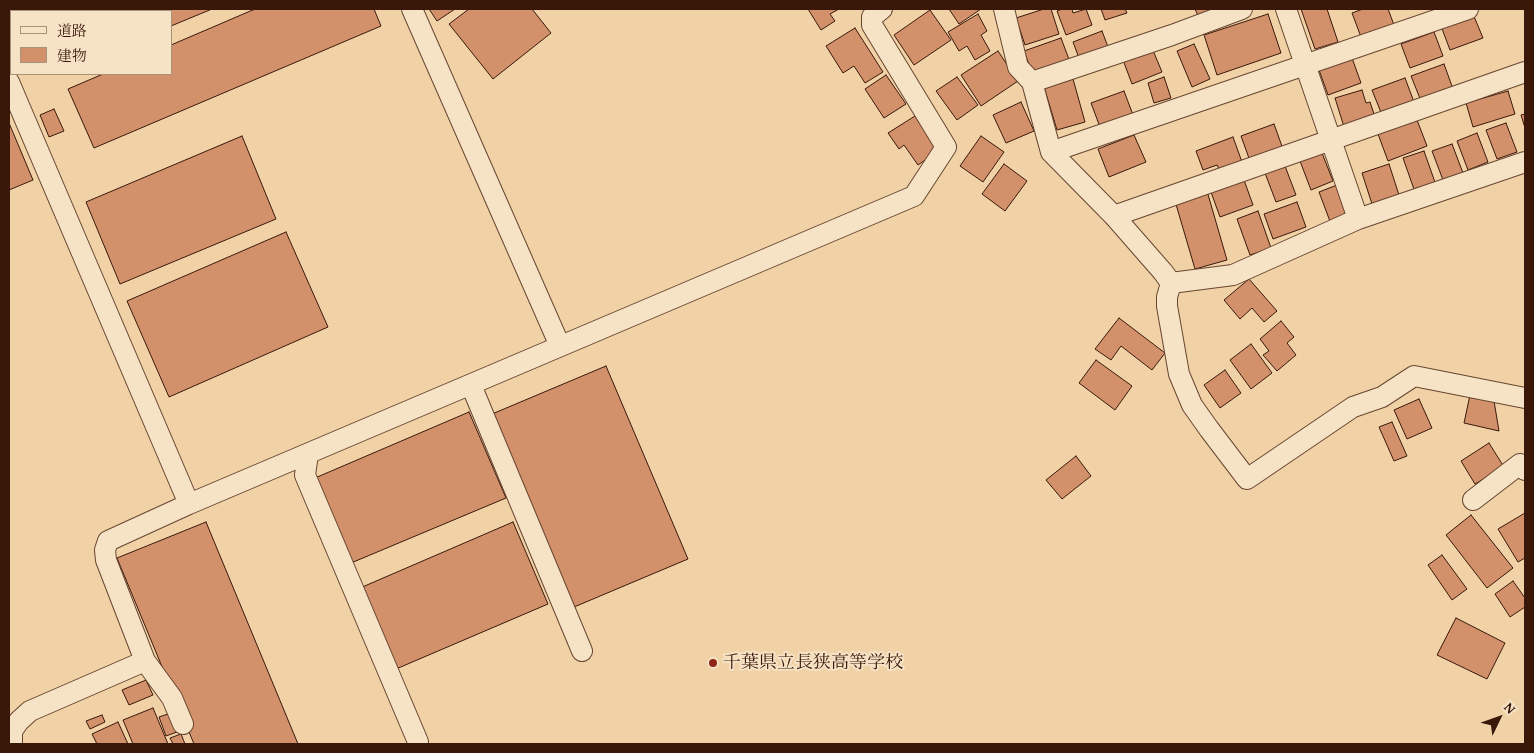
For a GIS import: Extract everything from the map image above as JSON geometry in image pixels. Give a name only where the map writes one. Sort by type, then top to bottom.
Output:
[{"type":"street","points":[[412,9],[560,346]]},
{"type":"street","points":[[183,724],[172,698],[145,661],[106,560],[104,550],[108,541],[189,504],[914,196],[946,147],[872,25],[872,17],[882,9]]},
{"type":"street","points":[[1006,9],[1018,67],[1032,82],[1051,152],[1114,216],[1171,283]]},
{"type":"street","points":[[1032,82],[1172,35],[1242,9]]},
{"type":"street","points":[[1286,9],[1358,219]]},
{"type":"street","points":[[1051,152],[1468,9]]},
{"type":"street","points":[[1114,216],[1525,72]]},
{"type":"street","points":[[9,82],[189,504]]},
{"type":"street","points":[[1171,283],[1233,275],[1358,219],[1525,162]]},
{"type":"street","points":[[1171,283],[1167,297],[1167,306],[1179,374],[1192,405],[1247,479],[1353,407],[1382,397],[1414,376],[1525,398]]},
{"type":"street","points":[[471,385],[582,651]]},
{"type":"street","points":[[308,454],[305,475],[418,742]]},
{"type":"street","points":[[1473,500],[1520,464],[1525,470]]},
{"type":"street","points":[[12,744],[12,731],[30,711],[145,661]]},
{"type":"building","points":[[212,9],[172,26],[172,10],[44,10]]},
{"type":"building","points":[[255,9],[374,9],[381,26],[94,148],[68,89],[101,75],[172,75],[172,45]]},
{"type":"building","points":[[429,9],[455,9],[437,21]]},
{"type":"building","points":[[469,9],[532,9],[551,33],[493,79],[449,24]]},
{"type":"building","points":[[808,9],[839,9],[830,14],[835,21],[821,30]]},
{"type":"building","points":[[949,9],[981,9],[959,24]]},
{"type":"building","points":[[1044,9],[1051,9],[1059,34],[1025,45],[1016,18]]},
{"type":"building","points":[[1072,9],[1073,13],[1086,9],[1092,25],[1066,35],[1057,11]]},
{"type":"building","points":[[1101,9],[1125,9],[1127,13],[1105,20]]},
{"type":"building","points":[[1195,9],[1230,9],[1200,20]]},
{"type":"building","points":[[1301,9],[1327,9],[1338,42],[1315,49]]},
{"type":"building","points":[[1363,9],[1388,9],[1394,25],[1361,37],[1352,13]]},
{"type":"building","points":[[930,10],[951,40],[914,65],[894,35]]},
{"type":"building","points":[[978,14],[987,31],[981,35],[990,51],[975,60],[967,46],[959,51],[948,32]]},
{"type":"building","points":[[1268,14],[1281,53],[1217,75],[1204,35]]},
{"type":"building","points":[[1473,14],[1483,38],[1450,50],[1441,26]]},
{"type":"building","points":[[10,26],[10,52],[9,49]]},
{"type":"building","points":[[855,28],[883,72],[865,83],[854,66],[843,73],[826,46]]},
{"type":"building","points":[[1102,31],[1108,47],[1079,58],[1073,42]]},
{"type":"building","points":[[1434,32],[1443,56],[1410,68],[1401,44]]},
{"type":"building","points":[[1061,38],[1070,62],[1033,75],[1024,51]]},
{"type":"building","points":[[1194,44],[1210,79],[1192,87],[1177,51]]},
{"type":"building","points":[[1152,48],[1162,72],[1132,84],[1123,60]]},
{"type":"building","points":[[998,51],[1018,81],[981,106],[961,75]]},
{"type":"building","points":[[1352,58],[1361,83],[1328,95],[1319,70]]},
{"type":"building","points":[[1444,64],[1453,89],[1421,101],[1411,76]]},
{"type":"building","points":[[886,75],[906,104],[884,118],[865,89]]},
{"type":"building","points":[[957,77],[978,105],[957,120],[936,91]]},
{"type":"building","points":[[1164,77],[1171,98],[1154,103],[1148,83]]},
{"type":"building","points":[[1405,78],[1414,102],[1382,115],[1372,90]]},
{"type":"building","points":[[1073,79],[1085,122],[1057,130],[1044,87]]},
{"type":"building","points":[[1362,90],[1366,103],[1370,102],[1376,120],[1345,130],[1335,98]]},
{"type":"building","points":[[1124,91],[1133,115],[1100,127],[1091,103]]},
{"type":"building","points":[[1508,91],[1515,114],[1473,127],[1466,103]]},
{"type":"building","points":[[1021,102],[1034,131],[1006,143],[993,115]]},
{"type":"building","points":[[54,109],[64,131],[49,137],[40,115]]},
{"type":"building","points":[[1525,114],[1525,128],[1521,115]]},
{"type":"building","points":[[915,116],[938,151],[918,165],[904,145],[899,149],[888,133]]},
{"type":"building","points":[[1417,120],[1427,146],[1388,161],[1378,134]]},
{"type":"building","points":[[9,123],[33,180],[9,190]]},
{"type":"building","points":[[1506,123],[1517,152],[1497,159],[1486,130]]},
{"type":"building","points":[[1274,124],[1283,149],[1250,161],[1241,136]]},
{"type":"building","points":[[1477,133],[1488,162],[1468,170],[1457,141]]},
{"type":"building","points":[[1134,135],[1146,162],[1109,177],[1098,149]]},
{"type":"building","points":[[242,136],[276,219],[120,284],[86,202]]},
{"type":"building","points":[[981,136],[1004,152],[983,182],[960,166]]},
{"type":"building","points":[[1233,137],[1242,162],[1220,171],[1217,165],[1203,170],[1196,151]]},
{"type":"building","points":[[1452,144],[1463,173],[1443,180],[1432,151]]},
{"type":"building","points":[[1424,151],[1437,188],[1416,195],[1403,158]]},
{"type":"building","points":[[1322,153],[1333,181],[1311,190],[1300,161]]},
{"type":"building","points":[[1004,164],[1027,181],[1005,211],[982,194]]},
{"type":"building","points":[[1389,164],[1399,195],[1372,204],[1362,173]]},
{"type":"building","points":[[1285,166],[1296,195],[1276,202],[1265,173]]},
{"type":"building","points":[[1244,180],[1253,205],[1220,217],[1211,192]]},
{"type":"building","points":[[1337,185],[1349,217],[1331,224],[1319,192]]},
{"type":"building","points":[[1207,191],[1227,260],[1195,269],[1175,201]]},
{"type":"building","points":[[1297,202],[1306,227],[1273,239],[1264,214]]},
{"type":"building","points":[[1258,211],[1271,248],[1250,255],[1237,219]]},
{"type":"building","points":[[286,232],[328,327],[169,397],[127,301]]},
{"type":"building","points":[[1249,279],[1277,311],[1264,322],[1252,308],[1240,319],[1224,300]]},
{"type":"building","points":[[1119,318],[1165,353],[1152,370],[1121,346],[1111,360],[1095,349]]},
{"type":"building","points":[[1281,321],[1294,337],[1287,343],[1296,355],[1277,371],[1263,355],[1269,351],[1260,339]]},
{"type":"building","points":[[1251,344],[1272,373],[1251,389],[1230,360]]},
{"type":"building","points":[[1096,360],[1132,386],[1115,410],[1079,383]]},
{"type":"building","points":[[606,366],[688,559],[574,607],[492,414]]},
{"type":"building","points":[[1225,370],[1241,393],[1220,408],[1204,385]]},
{"type":"building","points":[[1470,395],[1494,401],[1499,431],[1464,423]]},
{"type":"building","points":[[1419,399],[1432,428],[1407,439],[1394,410]]},
{"type":"building","points":[[469,412],[506,498],[351,563],[315,478]]},
{"type":"building","points":[[1392,422],[1407,456],[1394,461],[1379,427]]},
{"type":"building","points":[[1489,443],[1504,467],[1475,484],[1461,461]]},
{"type":"building","points":[[1076,456],[1091,476],[1062,499],[1046,480]]},
{"type":"building","points":[[1525,513],[1525,558],[1518,562],[1498,529]]},
{"type":"building","points":[[1471,515],[1513,568],[1487,588],[1446,535]]},
{"type":"building","points":[[206,522],[298,744],[194,744],[117,558]]},
{"type":"building","points":[[513,522],[548,604],[396,669],[360,588]]},
{"type":"building","points":[[1442,555],[1467,589],[1452,600],[1428,565]]},
{"type":"building","points":[[1513,581],[1525,598],[1525,607],[1510,617],[1495,594]]},
{"type":"building","points":[[1456,618],[1505,643],[1487,679],[1437,655]]},
{"type":"building","points":[[146,680],[153,695],[129,705],[122,690]]},
{"type":"building","points":[[153,708],[168,744],[133,744],[123,720]]},
{"type":"building","points":[[171,713],[177,732],[166,736],[159,717]]},
{"type":"building","points":[[102,715],[105,722],[90,729],[86,721]]},
{"type":"building","points":[[118,722],[128,744],[97,744],[92,734]]},
{"type":"building","points":[[181,734],[185,744],[173,744],[170,738]]},
{"type":"place","name":"千葉県立長狭高等学校","points":[[713,663]]}]
